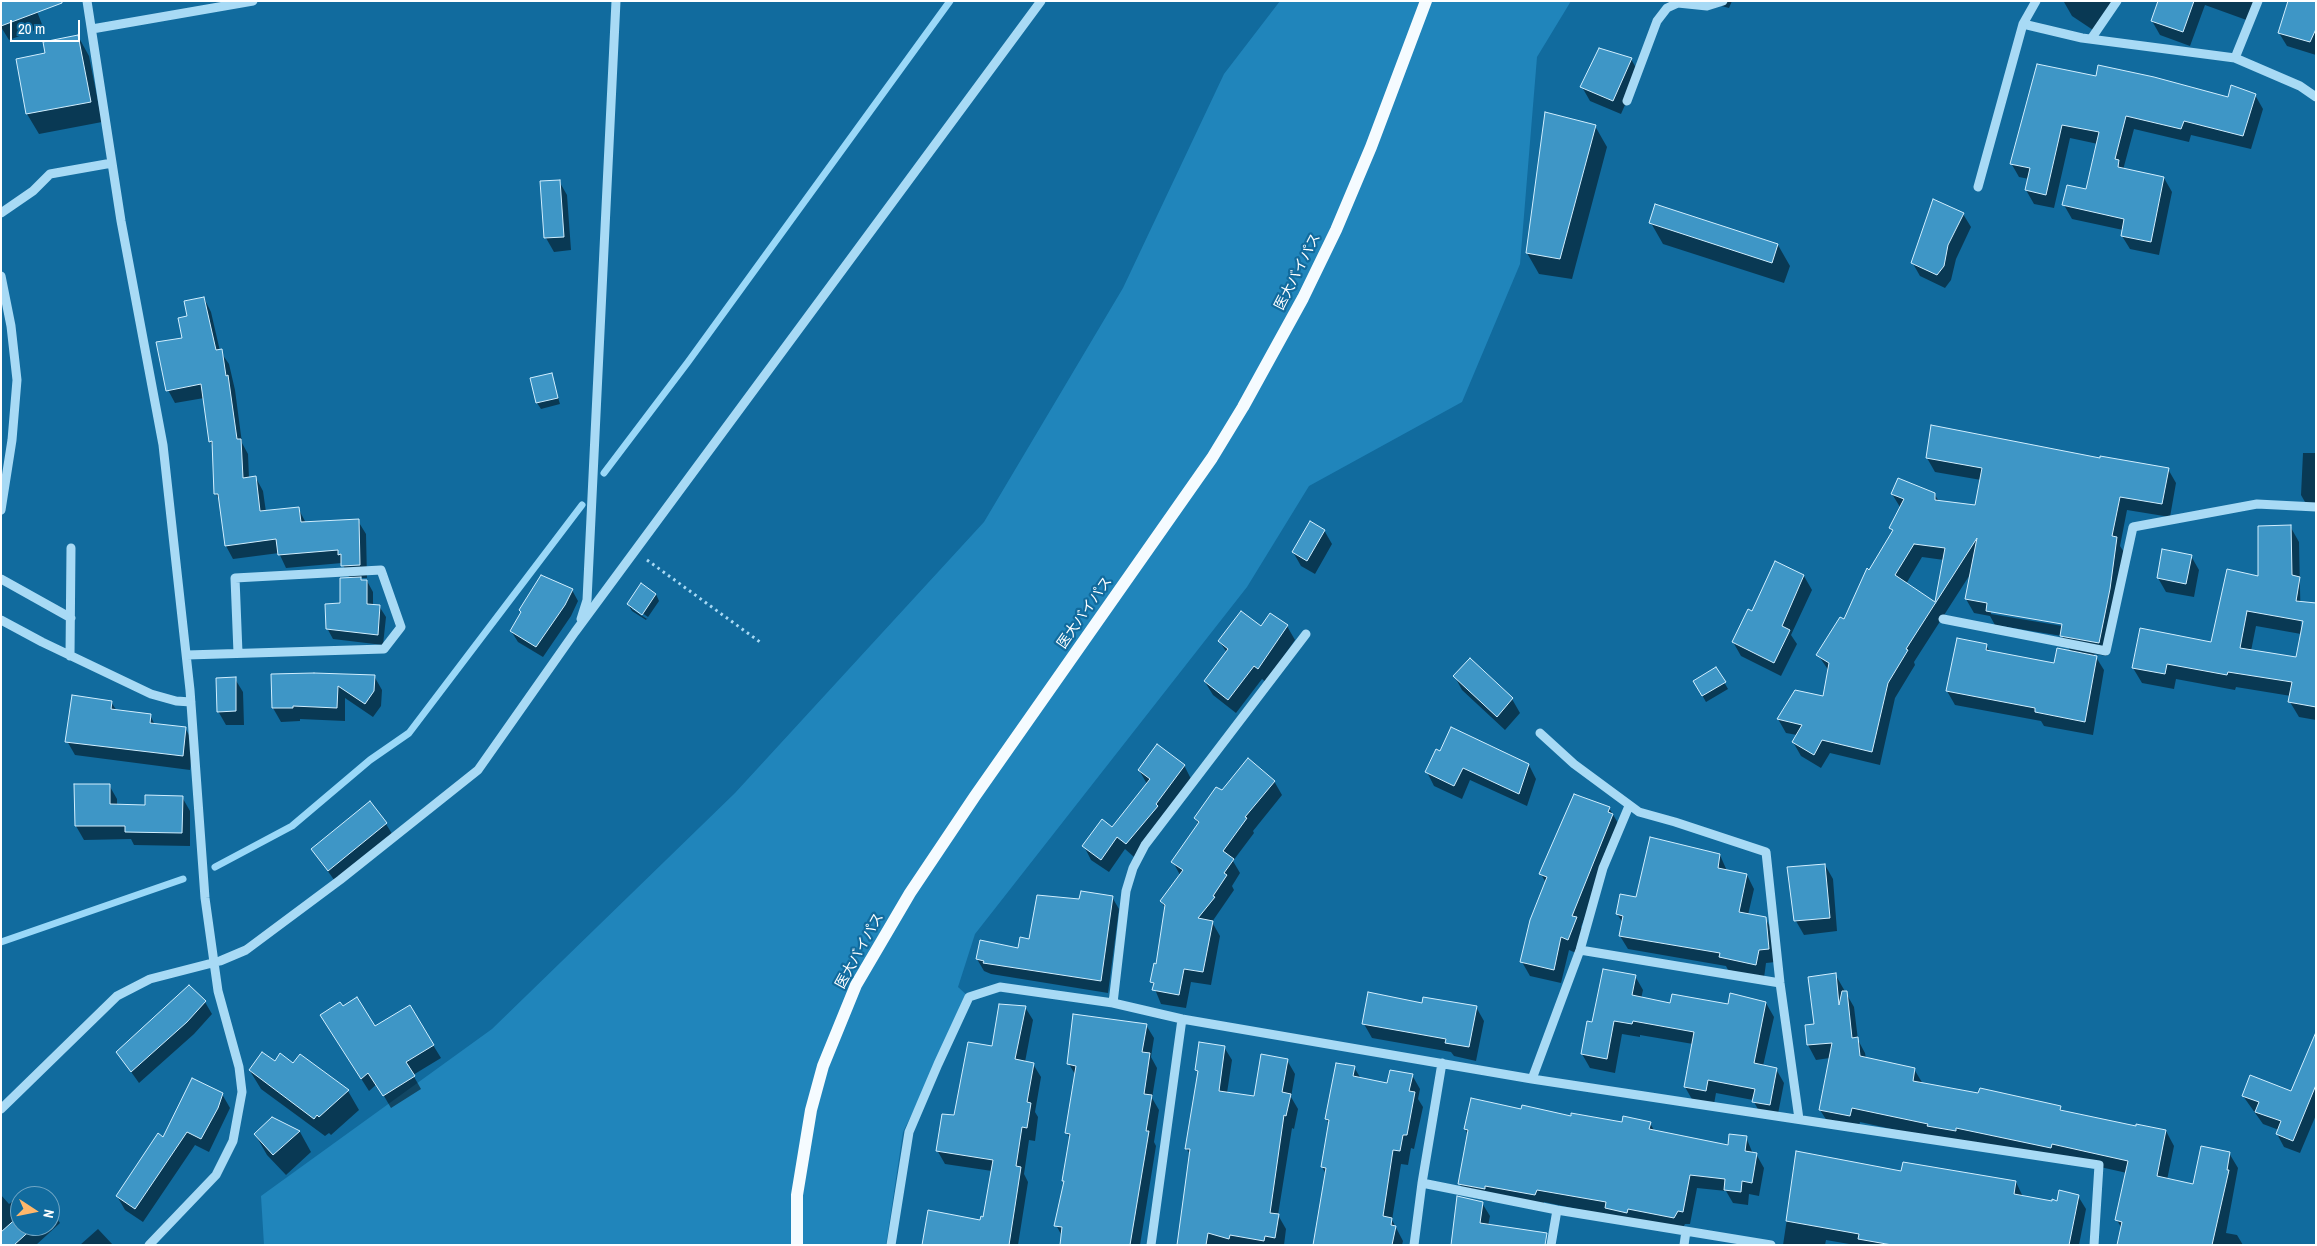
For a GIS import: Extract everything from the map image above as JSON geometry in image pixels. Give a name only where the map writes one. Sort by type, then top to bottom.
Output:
[{"type":"main road","name":"医大バイパス","points":[[797,1245],[797,1195],[812,1110],[823,1066],[856,985],[910,892],[958,820],[1212,458],[1243,407],[1303,298],[1336,230],[1371,147],[1426,1]]},
{"type":"street","points":[[87,1],[112,163],[163,445],[187,655],[205,898],[218,991],[241,1078],[242,1092],[238,1122],[228,1153],[216,1175],[149,1245]]},
{"type":"street","points":[[92,29],[253,1]]},
{"type":"street","points":[[570,639],[584,614],[587,600],[616,1]]},
{"type":"street","points":[[1,1109],[117,996],[158,976],[232,958],[246,950],[467,781],[488,758],[570,639],[1041,1]]},
{"type":"street","points":[[1627,101],[1657,20],[1667,8],[1678,3],[1707,6],[1723,1]]},
{"type":"street","points":[[1978,187],[2023,24],[2036,1]]},
{"type":"street","points":[[2090,39],[2117,1]]},
{"type":"street","points":[[2235,58],[2258,1]]},
{"type":"street","points":[[2023,24],[2090,39],[2235,58],[2300,86],[2316,97]]},
{"type":"street","points":[[1,213],[33,191],[50,174],[112,163]]},
{"type":"street","points":[[1,276],[11,326],[17,380],[12,440],[1,510]]},
{"type":"street","points":[[1943,619],[2106,651],[2133,527],[2257,504],[2316,507]]},
{"type":"street","points":[[70,656],[71,548]]},
{"type":"street","points":[[187,655],[384,649],[401,627],[380,570],[235,578],[238,653]]},
{"type":"street","points":[[1,580],[71,618]]},
{"type":"street","points":[[1,620],[70,656],[151,694],[176,701],[191,702]]},
{"type":"street","points":[[1113,1003],[1126,891],[1133,868],[1146,845],[1306,634]]},
{"type":"street","points":[[1540,733],[1574,764],[1639,812],[1766,852],[1780,983],[1799,1119]]},
{"type":"street","points":[[1532,1079],[1580,950],[1603,868],[1629,806]]},
{"type":"street","points":[[1580,950],[1780,983]]},
{"type":"street","points":[[891,1245],[909,1132],[969,996],[1000,986],[1113,1003],[1182,1019],[1532,1079],[2099,1165],[2094,1245]]},
{"type":"street","points":[[1152,1245],[1182,1019]]},
{"type":"street","points":[[1414,1245],[1422,1183],[1442,1063]]},
{"type":"street","points":[[1422,1183],[1557,1210],[1771,1245]]},
{"type":"street","points":[[1551,1245],[1557,1210]]},
{"type":"street","points":[[1684,1245],[1686,1231]]},
{"type":"path","points":[[636,551],[760,642]]},
{"type":"shaded area","points":[[1280,1],[1571,1],[1537,57],[1520,264],[1462,402],[1309,486],[1247,587],[975,934],[958,987],[969,997],[903,1132],[886,1245],[264,1245],[261,1196],[492,1029],[735,793],[984,522],[1123,288],[1224,74]]},
{"type":"building","points":[[1,1],[62,1],[62,3],[1,26]]},
{"type":"building","points":[[2158,1],[2194,1],[2183,32],[2151,21]]},
{"type":"building","points":[[2288,1],[2316,1],[2316,29],[2310,42],[2278,33]]},
{"type":"building","points":[[78,35],[91,102],[26,114],[16,59],[45,53],[43,42]]},
{"type":"building","points":[[1599,48],[1632,58],[1613,101],[1580,87]]},
{"type":"building","points":[[2037,64],[2096,76],[2098,65],[2154,77],[2228,97],[2231,85],[2256,94],[2243,136],[2184,121],[2181,129],[2126,116],[2115,159],[2119,160],[2118,167],[2164,177],[2151,242],[2121,236],[2124,219],[2062,205],[2067,185],[2086,189],[2099,132],[2062,125],[2046,195],[2025,190],[2030,168],[2010,164]]},
{"type":"building","points":[[1545,112],[1596,125],[1560,259],[1526,253]]},
{"type":"building","points":[[560,180],[564,237],[544,238],[540,181]]},
{"type":"building","points":[[1933,199],[1964,213],[1948,245],[1944,266],[1937,275],[1911,263]]},
{"type":"building","points":[[1655,204],[1778,244],[1772,263],[1649,223]]},
{"type":"building","points":[[204,297],[216,350],[222,349],[226,376],[228,375],[237,439],[241,439],[243,478],[256,476],[260,511],[299,507],[301,522],[359,519],[360,565],[341,566],[341,554],[338,555],[338,550],[278,555],[276,539],[225,546],[218,494],[214,494],[212,441],[209,442],[201,384],[166,391],[156,342],[182,338],[178,318],[187,316],[184,301]]},
{"type":"building","points":[[552,373],[558,398],[536,403],[530,378]]},
{"type":"building","points":[[1931,425],[2100,458],[2100,456],[2169,468],[2162,504],[2120,497],[2112,536],[2117,537],[2110,589],[2099,643],[2060,636],[2062,624],[1986,611],[1987,603],[1965,599],[1977,538],[1906,649],[1908,650],[1888,683],[1872,752],[1822,740],[1814,755],[1792,742],[1802,725],[1777,719],[1795,690],[1823,696],[1829,663],[1816,655],[1840,617],[1844,619],[1867,568],[1869,570],[1893,530],[1889,528],[1904,499],[1891,494],[1898,478],[1935,493],[1935,500],[1975,505],[1982,468],[1926,458]],"holes":[[[1914,544],[1945,548],[1935,602],[1895,575]]]},
{"type":"building","points":[[1310,521],[1325,530],[1307,561],[1292,552]]},
{"type":"building","points":[[2291,525],[2292,575],[2300,577],[2296,601],[2316,603],[2316,707],[2288,702],[2292,682],[2228,672],[2227,675],[2167,664],[2165,674],[2132,668],[2140,628],[2211,642],[2227,569],[2258,576],[2258,526]],"holes":[[[2247,611],[2303,621],[2296,657],[2240,648]]]},
{"type":"building","points":[[2162,549],[2192,555],[2186,584],[2157,578]]},
{"type":"building","points":[[1775,561],[1804,575],[1782,626],[1790,630],[1774,663],[1732,642],[1748,609],[1752,611]]},
{"type":"building","points":[[541,575],[573,589],[565,605],[536,647],[510,631],[521,612],[519,610]]},
{"type":"building","points":[[361,577],[361,580],[367,580],[367,604],[380,605],[378,635],[326,629],[325,604],[340,603],[340,578]]},
{"type":"building","points":[[641,583],[656,594],[642,615],[627,604]]},
{"type":"building","points":[[1241,611],[1261,626],[1270,613],[1288,625],[1258,669],[1254,666],[1228,700],[1204,681],[1228,649],[1218,641]]},
{"type":"building","points":[[1957,638],[1987,644],[1986,650],[2054,663],[2057,648],[2097,656],[2085,722],[2035,712],[2035,708],[1946,691]]},
{"type":"building","points":[[1470,658],[1513,698],[1497,717],[1453,676]]},
{"type":"building","points":[[1716,667],[1726,682],[1702,696],[1693,681]]},
{"type":"building","points":[[271,674],[375,675],[374,691],[365,704],[338,686],[337,708],[293,706],[293,708],[272,708]]},
{"type":"building","points":[[236,677],[236,711],[217,712],[216,678]]},
{"type":"building","points":[[72,695],[112,701],[111,709],[151,714],[150,723],[186,727],[183,756],[65,742]]},
{"type":"building","points":[[1451,727],[1529,764],[1519,794],[1463,768],[1454,786],[1425,772],[1436,749],[1440,751]]},
{"type":"building","points":[[1157,744],[1185,765],[1156,804],[1158,806],[1126,844],[1117,837],[1101,860],[1082,846],[1102,819],[1112,827],[1150,779],[1138,770]]},
{"type":"building","points":[[1248,758],[1275,781],[1245,817],[1247,818],[1223,851],[1234,859],[1224,873],[1227,875],[1213,896],[1215,897],[1198,918],[1213,921],[1203,972],[1184,969],[1179,995],[1152,990],[1154,983],[1150,982],[1154,963],[1156,964],[1165,905],[1160,901],[1183,870],[1171,862],[1199,822],[1194,818],[1216,787],[1222,790]]},
{"type":"building","points":[[74,784],[110,784],[110,804],[145,805],[145,795],[183,796],[182,833],[125,832],[125,826],[75,826]]},
{"type":"building","points":[[1574,794],[1610,807],[1608,812],[1613,814],[1572,916],[1577,917],[1568,940],[1561,937],[1554,970],[1520,962],[1530,920],[1547,877],[1539,874]]},
{"type":"building","points":[[370,801],[387,823],[328,871],[311,849]]},
{"type":"building","points":[[1650,837],[1720,854],[1718,868],[1747,874],[1739,912],[1766,917],[1769,949],[1759,950],[1756,965],[1719,957],[1720,953],[1619,936],[1623,916],[1616,914],[1620,894],[1636,897]]},
{"type":"building","points":[[1825,864],[1830,918],[1794,921],[1787,867]]},
{"type":"building","points":[[1081,891],[1113,896],[1101,981],[983,963],[984,961],[976,959],[980,940],[1018,948],[1020,937],[1029,939],[1037,895],[1079,899]]},
{"type":"building","points":[[1603,969],[1636,975],[1632,995],[1670,1003],[1672,994],[1728,1004],[1730,993],[1766,1002],[1754,1063],[1777,1068],[1770,1105],[1752,1102],[1755,1089],[1708,1080],[1706,1091],[1684,1087],[1694,1032],[1633,1021],[1632,1024],[1614,1021],[1607,1059],[1581,1054],[1587,1021],[1592,1022]]},
{"type":"building","points":[[1836,973],[1839,1005],[1842,991],[1847,991],[1852,1038],[1858,1037],[1860,1056],[1915,1068],[1913,1081],[1978,1093],[1980,1088],[2061,1106],[2060,1110],[2136,1126],[2136,1124],[2166,1130],[2157,1176],[2193,1184],[2201,1146],[2230,1152],[2227,1170],[2229,1170],[2212,1245],[2117,1245],[2122,1222],[2115,1220],[2128,1161],[2052,1144],[2051,1148],[1956,1128],[1956,1131],[1927,1126],[1928,1124],[1852,1108],[1850,1116],[1819,1110],[1832,1043],[1807,1045],[1805,1025],[1814,1024],[1808,977]]},
{"type":"building","points":[[189,985],[206,1001],[187,1022],[131,1072],[116,1052]]},
{"type":"building","points":[[1368,992],[1422,1003],[1423,997],[1477,1006],[1469,1047],[1445,1043],[1446,1039],[1362,1024]]},
{"type":"building","points":[[357,997],[375,1026],[410,1005],[434,1045],[406,1062],[415,1076],[383,1096],[368,1073],[361,1079],[320,1015],[340,1002],[343,1006]]},
{"type":"building","points":[[999,1004],[1026,1006],[1015,1059],[1034,1063],[1027,1102],[1031,1103],[1027,1128],[1022,1127],[1016,1166],[1021,1167],[1009,1245],[922,1245],[928,1210],[980,1220],[981,1216],[983,1217],[993,1160],[936,1151],[942,1114],[954,1115],[968,1042],[992,1046]]},
{"type":"building","points":[[1073,1014],[1147,1024],[1142,1052],[1150,1053],[1144,1094],[1152,1095],[1146,1131],[1149,1131],[1130,1245],[1060,1245],[1062,1227],[1054,1226],[1064,1181],[1062,1181],[1070,1134],[1065,1133],[1076,1066],[1067,1064]]},
{"type":"building","points":[[2316,1032],[2316,1085],[2293,1141],[2276,1134],[2281,1121],[2255,1112],[2259,1102],[2242,1096],[2250,1075],[2291,1091]]},
{"type":"building","points":[[1199,1042],[1225,1046],[1219,1091],[1254,1096],[1261,1054],[1288,1059],[1282,1092],[1291,1094],[1286,1116],[1284,1115],[1270,1213],[1279,1214],[1275,1238],[1265,1236],[1264,1241],[1230,1235],[1229,1239],[1208,1233],[1206,1245],[1177,1245],[1190,1149],[1185,1149],[1198,1071],[1195,1070]]},
{"type":"building","points":[[262,1052],[275,1061],[280,1053],[293,1063],[300,1054],[349,1090],[319,1117],[317,1115],[314,1119],[249,1070]]},
{"type":"building","points":[[1336,1063],[1355,1066],[1353,1076],[1387,1083],[1390,1070],[1413,1074],[1409,1091],[1415,1092],[1407,1135],[1403,1135],[1400,1151],[1393,1150],[1383,1216],[1392,1218],[1391,1225],[1396,1226],[1392,1245],[1313,1245],[1326,1168],[1321,1167],[1329,1120],[1325,1119]]},
{"type":"building","points":[[192,1078],[223,1093],[218,1108],[201,1139],[187,1132],[135,1209],[116,1196],[158,1133],[163,1137]]},
{"type":"building","points":[[1471,1098],[1521,1109],[1522,1105],[1571,1116],[1571,1113],[1622,1122],[1623,1116],[1651,1122],[1649,1129],[1728,1145],[1729,1134],[1747,1136],[1745,1151],[1757,1153],[1752,1183],[1742,1181],[1741,1192],[1724,1190],[1725,1179],[1690,1175],[1683,1212],[1678,1211],[1674,1218],[1628,1209],[1627,1213],[1605,1208],[1606,1202],[1537,1190],[1535,1195],[1485,1186],[1485,1189],[1458,1184],[1468,1130],[1464,1129]]},
{"type":"building","points":[[272,1117],[300,1131],[273,1155],[254,1134]]},
{"type":"building","points":[[1796,1151],[1901,1171],[1903,1162],[2016,1181],[2014,1194],[2052,1201],[2052,1199],[2057,1201],[2059,1190],[2079,1195],[2069,1245],[1892,1245],[1858,1239],[1859,1234],[1786,1221]]},
{"type":"building","points":[[1457,1196],[1483,1202],[1480,1223],[1547,1233],[1545,1245],[1451,1245]]},
{"type":"building","points":[[10,1224],[10,1236],[24,1236],[14,1245],[1,1245],[1,1232]]},
{"type":"waterway","points":[[604,473],[688,362],[950,1]]},
{"type":"waterway","points":[[215,867],[292,826],[370,760],[409,733],[582,505]]},
{"type":"waterway","points":[[1,942],[183,879]]}]
